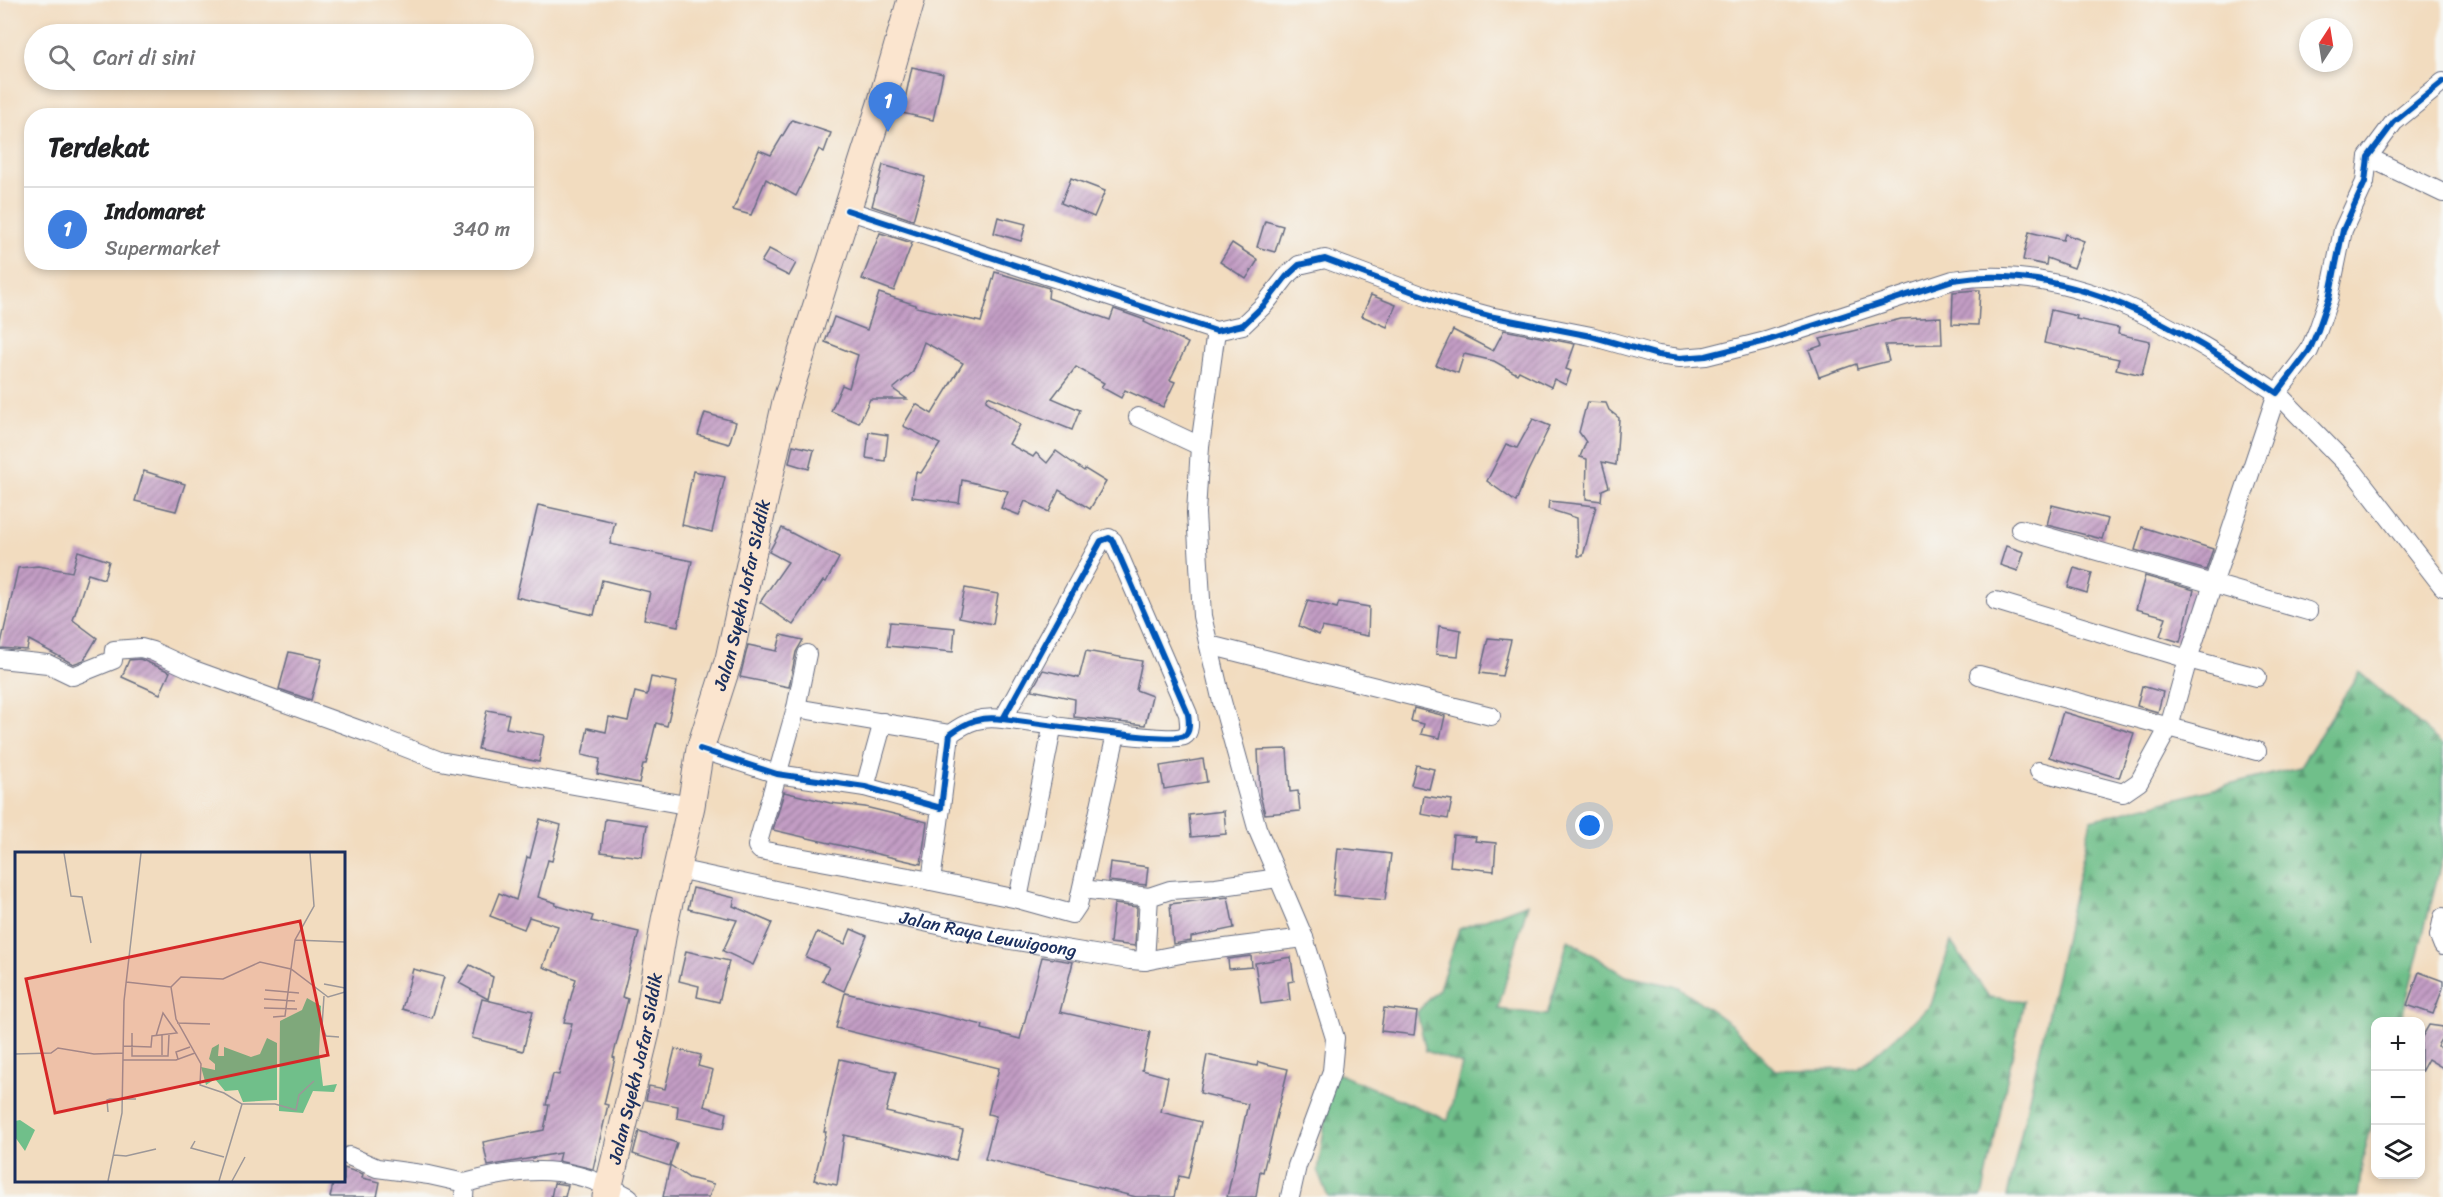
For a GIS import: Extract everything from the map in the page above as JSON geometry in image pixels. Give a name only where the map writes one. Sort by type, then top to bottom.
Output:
[{"type":"main road","name":"Jalan Syekh Jafar Siddik","points":[[615,1193],[665,920],[691,806],[700,749],[729,659],[786,402],[912,0]]},
{"type":"street","points":[[2039,771],[2123,793],[2139,782],[2169,727],[2188,659],[2277,393],[2309,351],[2318,330],[2329,298],[2343,230],[2365,182],[2368,157],[2394,122],[2443,82]]},
{"type":"street","points":[[2368,157],[2443,193]]},
{"type":"street","points":[[848,210],[1216,331],[1243,325],[1299,265],[1324,259],[1448,305],[1489,316],[1592,336],[1658,355],[1680,358],[1706,356],[1766,341],[1953,280],[1975,276],[2030,278],[2060,283],[2110,299],[2174,330],[2277,393],[2354,472],[2443,587]]},
{"type":"street","points":[[1216,331],[1200,446],[1196,513],[1202,616],[1221,698],[1257,828],[1304,938],[1335,1038],[1332,1071],[1297,1166],[1290,1197]]},
{"type":"street","points":[[1138,417],[1200,446]]},
{"type":"street","points":[[2020,529],[2308,611]]},
{"type":"street","points":[[796,708],[950,734],[972,719],[1003,719],[1116,734],[1171,739],[1184,737],[1188,732],[1188,714],[1113,541],[1109,538],[1101,541],[1003,719]]},
{"type":"street","points":[[1996,601],[2188,659],[2257,677]]},
{"type":"street","points":[[1209,645],[1491,716]]},
{"type":"street","points":[[0,660],[48,664],[73,676],[112,660],[114,650],[141,648],[201,673],[371,734],[440,762],[691,806]]},
{"type":"street","points":[[807,654],[796,708],[757,846],[759,849],[1018,899],[1069,915],[1077,909],[1116,734]]},
{"type":"street","points":[[1979,675],[2257,751]]},
{"type":"street","points":[[865,788],[883,722]]},
{"type":"street","points":[[1018,899],[1053,724]]},
{"type":"street","points":[[931,881],[950,734]]},
{"type":"street","points":[[700,749],[777,774],[865,788],[941,808]]},
{"type":"street","name":"Jalan Raya Leuwigoong","points":[[677,869],[999,938],[1145,961],[1186,953],[1304,938]]},
{"type":"street","points":[[1082,889],[1149,897],[1170,890],[1216,887],[1278,878]]},
{"type":"street","points":[[1145,961],[1149,897]]},
{"type":"street","points":[[2443,917],[2439,936],[2443,946]]},
{"type":"street","points":[[349,1156],[377,1168],[429,1175],[465,1190],[498,1174],[539,1170],[560,1171],[615,1193]]},
{"type":"green space","points":[[2359,672],[2443,745],[2443,855],[2402,1017],[2371,1017],[2371,1128],[2363,1158],[2358,1197],[2007,1197],[2091,820],[2300,767]]},
{"type":"green space","points":[[1528,903],[1498,1009],[1547,1015],[1568,940],[1626,976],[1679,987],[1733,1026],[1775,1070],[1859,1069],[1931,1005],[1951,942],[1989,997],[2024,1001],[1982,1197],[1328,1197],[1318,1172],[1332,1071],[1448,1120],[1462,1064],[1426,1051],[1417,1012],[1439,989],[1459,929]]},
{"type":"building","points":[[912,67],[943,74],[933,120],[902,113]]},
{"type":"building","points":[[792,120],[831,133],[824,152],[819,149],[796,196],[766,179],[751,215],[733,210],[759,150],[771,155]]},
{"type":"building","points":[[883,165],[925,177],[913,220],[872,206]]},
{"type":"building","points":[[1071,178],[1105,191],[1094,217],[1061,203]]},
{"type":"building","points":[[998,217],[1026,224],[1021,241],[994,233]]},
{"type":"building","points":[[1265,221],[1283,226],[1275,252],[1257,247]]},
{"type":"building","points":[[2029,232],[2063,240],[2065,234],[2084,241],[2074,268],[2047,258],[2046,265],[2023,260]]},
{"type":"building","points":[[880,233],[912,243],[894,291],[862,279]]},
{"type":"building","points":[[1232,243],[1258,260],[1246,279],[1220,262]]},
{"type":"building","points":[[769,249],[796,263],[789,276],[761,262]]},
{"type":"building","points":[[995,272],[1049,288],[1048,298],[1110,320],[1114,309],[1145,320],[1144,322],[1188,343],[1170,380],[1175,382],[1163,407],[1125,390],[1121,398],[1101,387],[1104,383],[1076,367],[1052,398],[1080,410],[1072,430],[988,396],[986,401],[1020,425],[1009,444],[1033,457],[1036,453],[1047,463],[1056,451],[1084,471],[1085,469],[1106,482],[1090,509],[1059,490],[1049,512],[1025,501],[1019,515],[1001,508],[1008,491],[962,480],[959,503],[912,497],[916,472],[921,473],[940,444],[903,426],[916,404],[932,414],[963,363],[924,342],[913,372],[893,389],[907,399],[870,399],[859,423],[831,411],[842,385],[849,388],[858,355],[825,342],[834,317],[867,330],[879,293],[916,305],[916,307],[981,322]]},
{"type":"building","points":[[1980,290],[1978,325],[1952,324],[1953,292]]},
{"type":"building","points":[[1371,295],[1396,305],[1387,327],[1362,316]]},
{"type":"building","points":[[2051,310],[2077,316],[2076,319],[2119,328],[2118,334],[2150,341],[2142,375],[2116,369],[2119,359],[2044,343]]},
{"type":"building","points":[[1941,317],[1942,344],[1885,345],[1889,361],[1857,369],[1856,364],[1819,377],[1809,350],[1823,345],[1820,339],[1901,319]]},
{"type":"building","points":[[1453,330],[1493,351],[1504,330],[1575,344],[1566,369],[1571,371],[1566,385],[1554,379],[1551,387],[1519,371],[1517,374],[1494,361],[1464,354],[1458,373],[1436,365]]},
{"type":"building","points":[[1587,402],[1606,403],[1609,410],[1619,418],[1616,465],[1602,462],[1609,487],[1602,490],[1601,501],[1586,499],[1587,459],[1580,457],[1586,442],[1579,432]]},
{"type":"building","points":[[705,413],[736,422],[729,444],[698,435]]},
{"type":"building","points":[[1533,419],[1550,426],[1527,473],[1516,502],[1487,481],[1506,444],[1517,448]]},
{"type":"building","points":[[869,432],[888,435],[885,461],[866,458]]},
{"type":"building","points":[[793,445],[814,450],[809,469],[789,463]]},
{"type":"building","points":[[144,471],[185,484],[176,511],[135,501]]},
{"type":"building","points":[[693,471],[725,477],[712,532],[682,525]]},
{"type":"building","points":[[1549,501],[1596,506],[1583,556],[1578,556],[1577,518],[1548,509]]},
{"type":"building","points":[[538,505],[615,522],[610,544],[692,561],[678,626],[644,619],[650,592],[602,580],[594,615],[516,597]]},
{"type":"building","points":[[2052,505],[2108,519],[2102,539],[2047,525]]},
{"type":"building","points":[[2142,527],[2213,549],[2206,570],[2135,550]]},
{"type":"building","points":[[782,528],[839,558],[826,582],[823,581],[793,625],[760,602],[788,562],[769,552]]},
{"type":"building","points":[[2006,546],[2024,552],[2018,571],[2000,565]]},
{"type":"building","points":[[78,551],[109,561],[104,579],[88,574],[73,620],[97,638],[84,660],[73,664],[29,640],[27,650],[0,648],[18,568],[38,566],[72,572]]},
{"type":"building","points":[[2074,568],[2092,573],[2087,593],[2068,587]]},
{"type":"building","points":[[2145,576],[2194,590],[2180,642],[2160,636],[2166,617],[2136,609]]},
{"type":"building","points":[[965,588],[998,594],[993,624],[959,617]]},
{"type":"building","points":[[1308,600],[1337,608],[1339,602],[1369,607],[1368,636],[1322,627],[1319,635],[1299,626]]},
{"type":"building","points":[[890,622],[955,628],[953,652],[887,646]]},
{"type":"building","points":[[1439,626],[1461,630],[1458,656],[1436,654]]},
{"type":"building","points":[[781,635],[803,640],[796,652],[789,687],[740,677],[748,645],[777,651]]},
{"type":"building","points":[[1488,638],[1511,640],[1502,676],[1480,673]]},
{"type":"building","points":[[1086,651],[1142,661],[1136,690],[1152,696],[1145,725],[1074,717],[1075,699],[1032,690],[1043,670],[1079,678]]},
{"type":"building","points":[[289,652],[322,659],[311,700],[279,689]]},
{"type":"building","points":[[140,659],[170,672],[160,694],[122,677],[129,660]]},
{"type":"building","points":[[651,677],[677,682],[667,726],[656,723],[639,783],[597,774],[600,759],[582,755],[588,728],[606,732],[609,717],[628,721],[635,692],[647,695]]},
{"type":"building","points":[[2142,686],[2163,692],[2158,712],[2137,706]]},
{"type":"building","points":[[1414,708],[1445,716],[1440,738],[1421,734],[1424,724],[1411,721]]},
{"type":"building","points":[[487,710],[509,714],[506,728],[544,735],[539,762],[478,749]]},
{"type":"building","points":[[2063,712],[2134,733],[2119,778],[2049,757]]},
{"type":"building","points":[[1287,749],[1290,792],[1298,791],[1300,811],[1265,814],[1260,795],[1258,750]]},
{"type":"building","points":[[1203,759],[1207,782],[1164,789],[1160,766]]},
{"type":"building","points":[[1416,765],[1434,769],[1429,789],[1411,785]]},
{"type":"building","points":[[784,792],[830,803],[865,807],[927,822],[921,864],[773,830]]},
{"type":"building","points":[[1424,796],[1452,800],[1448,819],[1421,814]]},
{"type":"building","points":[[1224,811],[1226,834],[1191,837],[1189,815]]},
{"type":"building","points":[[540,819],[561,825],[552,861],[548,860],[538,897],[556,903],[555,905],[593,916],[591,921],[639,932],[622,997],[628,999],[613,1057],[615,1058],[604,1104],[608,1105],[593,1169],[558,1161],[560,1153],[488,1166],[483,1142],[544,1130],[549,1105],[546,1105],[553,1074],[559,1075],[572,1023],[564,1022],[576,979],[543,967],[558,926],[529,917],[524,929],[490,916],[499,893],[516,900]]},
{"type":"building","points":[[605,819],[647,825],[642,857],[601,852]]},
{"type":"building","points":[[1453,835],[1476,837],[1475,841],[1496,843],[1494,871],[1450,866]]},
{"type":"building","points":[[1338,848],[1391,854],[1385,900],[1333,895]]},
{"type":"building","points":[[1110,862],[1148,867],[1146,885],[1108,881]]},
{"type":"building","points":[[693,888],[735,898],[733,906],[772,923],[753,965],[723,951],[737,920],[688,909]]},
{"type":"building","points":[[1228,897],[1234,928],[1191,937],[1191,941],[1173,944],[1170,904]]},
{"type":"building","points":[[1114,904],[1137,907],[1135,946],[1110,943]]},
{"type":"building","points":[[851,929],[867,936],[844,991],[822,981],[829,967],[806,957],[817,932],[845,944]]},
{"type":"building","points":[[686,951],[729,961],[719,1002],[697,997],[699,986],[679,981]]},
{"type":"building","points":[[1251,956],[1252,967],[1229,969],[1228,959]]},
{"type":"building","points":[[1042,957],[1073,962],[1060,1012],[1150,1032],[1142,1070],[1168,1077],[1161,1112],[1201,1122],[1188,1178],[1179,1176],[1174,1197],[1136,1197],[985,1159],[996,1116],[988,1114],[999,1068],[836,1028],[845,993],[983,1025],[982,1029],[1020,1039]]},
{"type":"building","points":[[1291,957],[1294,981],[1288,982],[1290,1000],[1261,1004],[1255,963]]},
{"type":"building","points":[[470,965],[493,977],[488,999],[459,983]]},
{"type":"building","points":[[413,969],[444,977],[432,1018],[402,1009]]},
{"type":"building","points":[[2419,972],[2443,981],[2443,988],[2433,1014],[2407,1005]]},
{"type":"building","points":[[482,999],[533,1011],[523,1051],[472,1038]]},
{"type":"building","points":[[1384,1008],[1417,1012],[1414,1035],[1381,1031]]},
{"type":"building","points":[[2429,1025],[2443,1027],[2443,1036],[2437,1046],[2443,1049],[2443,1068],[2428,1059],[2425,1065],[2425,1032]]},
{"type":"building","points":[[675,1049],[701,1055],[698,1066],[713,1070],[704,1106],[727,1113],[724,1128],[677,1118],[678,1106],[646,1100],[649,1086],[665,1089]]},
{"type":"building","points":[[1207,1055],[1257,1066],[1258,1062],[1288,1069],[1263,1172],[1260,1171],[1256,1197],[1227,1197],[1248,1104],[1200,1093]]},
{"type":"building","points":[[840,1059],[896,1072],[886,1112],[963,1130],[956,1160],[844,1135],[837,1185],[814,1180]]},
{"type":"building","points":[[639,1131],[677,1143],[670,1165],[689,1178],[714,1184],[709,1197],[663,1197],[670,1166],[633,1154]]},
{"type":"building","points":[[345,1168],[363,1174],[362,1178],[380,1182],[377,1197],[330,1197],[334,1182],[345,1182]]},
{"type":"building","points":[[554,1183],[568,1185],[565,1197],[551,1197]]},
{"type":"cycle path","points":[[847,210],[1216,331],[1243,325],[1299,265],[1325,259],[1448,305],[1489,316],[1591,336],[1658,355],[1680,358],[1706,356],[1766,341],[1953,280],[1997,277],[2040,281],[2082,291],[2124,305],[2203,346],[2277,393],[2309,351],[2318,330],[2329,298],[2343,230],[2365,182],[2368,157],[2394,122],[2443,82]]},
{"type":"cycle path","points":[[700,749],[777,774],[865,787],[941,808],[950,734],[975,720],[995,718],[1127,735],[1173,738],[1184,736],[1189,729],[1188,714],[1113,541],[1109,538],[1101,541],[1003,719]]},
{"type":"place","name":"Indomaret","points":[[888,132]]}]
